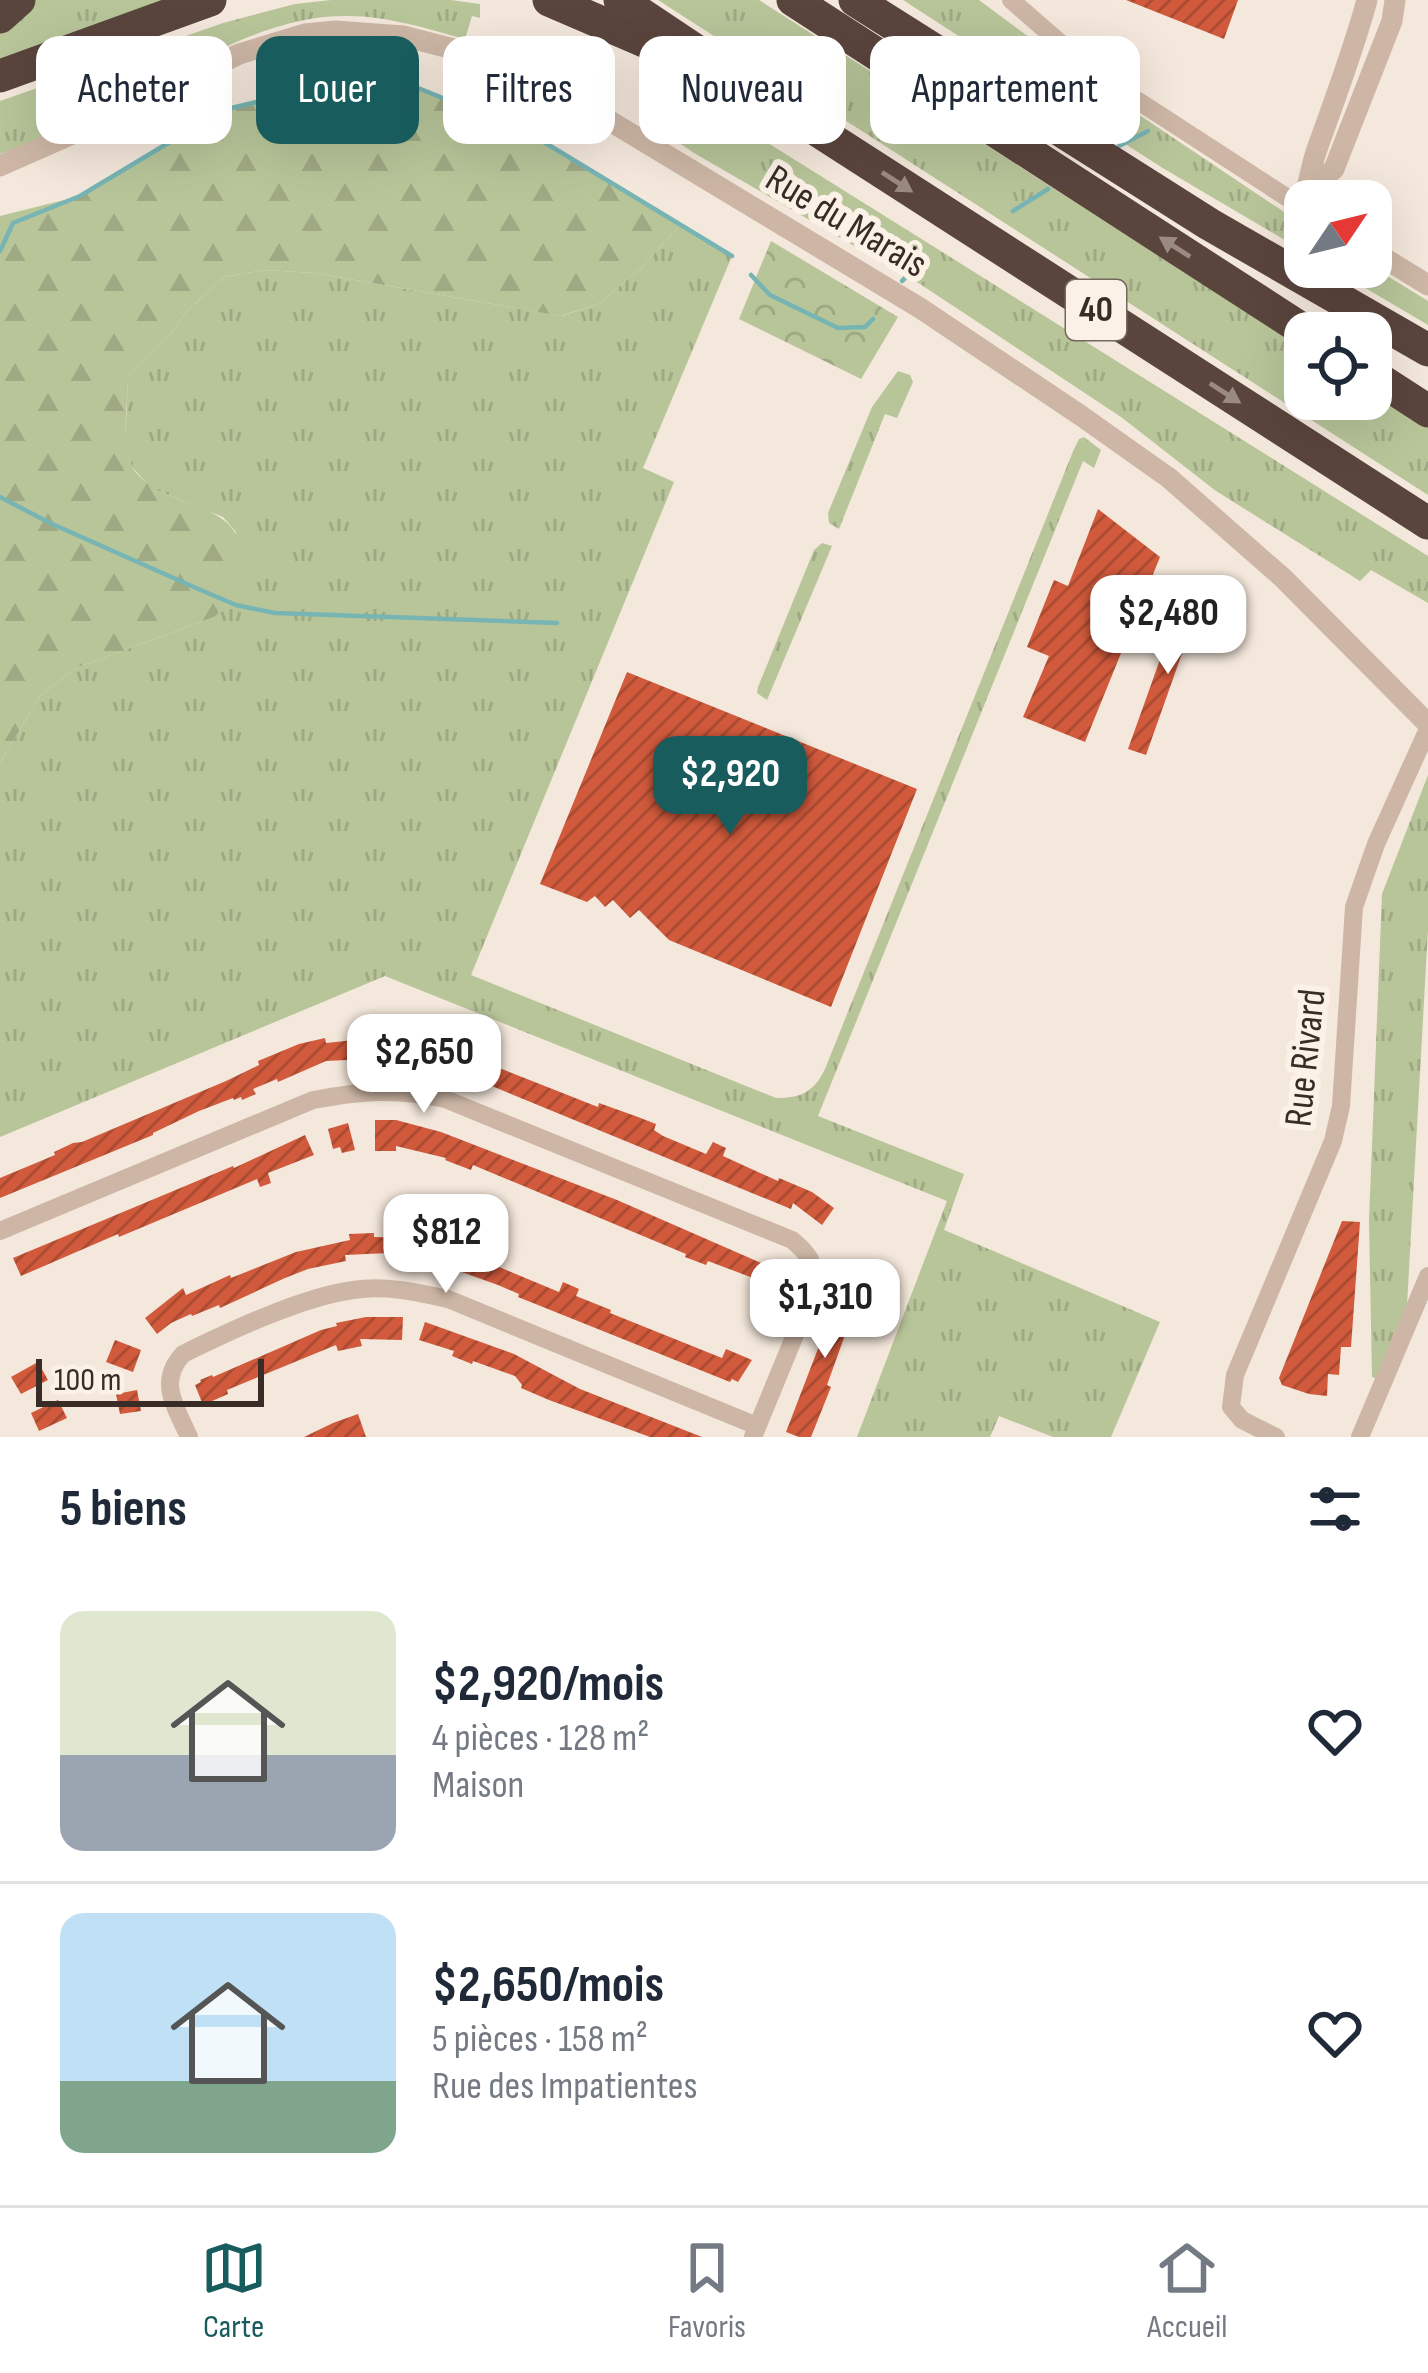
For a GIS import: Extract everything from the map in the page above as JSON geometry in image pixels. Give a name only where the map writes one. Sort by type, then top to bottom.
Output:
[{"type":"highway","points":[[0,17],[19,0]]},
{"type":"highway","points":[[0,76],[210,0]]},
{"type":"highway","points":[[549,0],[639,37]]},
{"type":"highway","name":"40","points":[[620,0],[674,36]]},
{"type":"highway","name":"40","points":[[793,0],[1284,317]]},
{"type":"highway","points":[[855,0],[1209,224],[1428,350]]},
{"type":"highway","name":"40","points":[[839,144],[1428,523]]},
{"type":"highway","points":[[1209,224],[1335,312]]},
{"type":"highway","points":[[1392,351],[1428,375]]},
{"type":"highway","points":[[1392,388],[1428,411]]},
{"type":"street","points":[[1011,0],[1126,93],[1284,190]]},
{"type":"street","points":[[1309,180],[1367,0]]},
{"type":"street","points":[[1324,180],[1334,169],[1392,21],[1395,0]]},
{"type":"street","name":"Rue du Marais","points":[[0,166],[239,54],[305,34],[403,36],[465,52],[536,79],[920,308],[1168,478],[1283,578],[1428,726]]},
{"type":"street","points":[[1392,263],[1428,285]]},
{"type":"street","name":"Rue Rivard","points":[[1276,1437],[1242,1420],[1232,1407],[1234,1375],[1333,1141],[1343,1087],[1354,907],[1428,726]]},
{"type":"street","points":[[0,1232],[313,1100],[368,1090],[409,1091],[445,1099],[792,1240],[807,1252],[815,1268],[816,1284],[755,1432],[448,1299],[405,1289],[355,1289],[311,1299],[183,1354],[171,1366],[168,1383],[189,1437]]},
{"type":"street","points":[[1360,1437],[1428,1276]]},
{"type":"green space","points":[[34,0],[168,0],[65,36],[36,36],[36,46],[0,59],[0,31]]},
{"type":"green space","points":[[451,0],[480,4],[480,18],[472,16],[466,36],[363,17],[324,17],[276,27],[232,45],[232,36],[186,36],[295,4]]},
{"type":"green space","points":[[658,0],[759,0],[815,36],[714,36]]},
{"type":"green space","points":[[903,0],[979,0],[1028,36],[959,36]]},
{"type":"green space","points":[[846,56],[870,71],[870,136],[846,121]]},
{"type":"green space","points":[[36,88],[36,140],[0,154],[0,101]]},
{"type":"green space","points":[[419,88],[443,98],[443,144],[547,144],[681,224],[600,303],[561,316],[315,273],[264,270],[224,277],[128,377],[126,438],[134,470],[148,484],[220,517],[233,529],[241,569],[235,589],[214,617],[76,668],[40,696],[0,763],[0,216],[80,196],[166,144],[232,144],[232,108],[256,102],[256,144],[419,144]]},
{"type":"green space","points":[[1140,115],[1284,212],[1284,240],[1125,144],[1140,144]]},
{"type":"green space","points":[[681,144],[770,144],[1428,556],[1428,603],[1371,570],[1360,581],[1216,491],[1121,417],[920,284]]},
{"type":"green space","points":[[882,144],[984,144],[1284,336],[1284,402]]},
{"type":"green space","points":[[681,224],[732,256],[643,468],[674,482],[471,975],[776,1098],[800,1095],[811,1088],[825,1069],[1074,449],[1084,437],[1101,450],[1094,468],[1083,461],[818,1116],[964,1174],[944,1230],[1160,1322],[1111,1437],[1053,1437],[999,1416],[990,1437],[857,1437],[947,1201],[385,976],[0,1137],[0,763],[40,696],[76,668],[214,617],[236,532],[223,517],[151,488],[132,467],[125,447],[128,377],[224,277],[264,270],[315,273],[562,316],[600,303]]},
{"type":"green space","points":[[771,241],[898,317],[861,379],[739,319]]},
{"type":"green space","points":[[1392,279],[1428,301],[1428,325],[1365,288],[1392,288]]},
{"type":"green space","points":[[898,371],[910,375],[913,382],[897,418],[885,414],[839,529],[829,523],[828,513],[872,407]]},
{"type":"green space","points":[[1392,404],[1428,427],[1428,495],[1311,420],[1392,420]]},
{"type":"green space","points":[[822,543],[832,546],[767,700],[757,693],[758,687],[814,550]]},
{"type":"green space","points":[[1428,775],[1428,930],[1407,1305],[1377,1379],[1372,1377],[1369,1220],[1382,894]]},
{"type":"building","points":[[1126,0],[1238,0],[1224,39]]},
{"type":"building","points":[[1098,509],[1160,557],[1085,742],[1023,717],[1049,656],[1027,647],[1054,580],[1068,586]]},
{"type":"building","points":[[1176,615],[1215,629],[1206,653],[1185,645],[1146,755],[1128,749]]},
{"type":"building","points":[[627,672],[917,789],[831,1007],[669,940],[639,910],[630,918],[613,900],[605,907],[595,896],[587,902],[540,884]]},
{"type":"building","points":[[406,1036],[454,1050],[598,1107],[599,1103],[638,1117],[656,1124],[654,1130],[663,1136],[706,1154],[713,1142],[726,1148],[723,1156],[812,1192],[834,1208],[822,1225],[793,1203],[791,1209],[470,1077],[405,1060],[388,1063],[388,1058],[326,1061],[0,1198],[0,1178],[226,1081],[259,1065],[258,1061],[325,1038],[326,1043]]},
{"type":"building","points":[[375,1120],[396,1120],[441,1132],[617,1200],[770,1267],[772,1263],[784,1268],[771,1301],[752,1293],[753,1278],[685,1257],[473,1165],[471,1170],[446,1158],[396,1146],[396,1151],[375,1151]]},
{"type":"building","points":[[348,1123],[355,1150],[342,1153],[340,1147],[333,1149],[328,1129]]},
{"type":"building","points":[[305,1135],[314,1155],[268,1173],[271,1183],[260,1187],[257,1179],[21,1276],[13,1258]]},
{"type":"building","points":[[1342,1221],[1360,1222],[1351,1347],[1341,1347],[1339,1375],[1328,1374],[1327,1396],[1309,1394],[1282,1385],[1279,1378]]},
{"type":"building","points":[[374,1233],[374,1237],[412,1238],[451,1247],[559,1292],[563,1282],[579,1289],[576,1296],[610,1313],[722,1358],[726,1349],[752,1360],[738,1382],[730,1382],[498,1285],[445,1266],[388,1258],[388,1253],[345,1255],[346,1261],[308,1269],[220,1308],[191,1314],[157,1334],[145,1318],[183,1288],[186,1295],[296,1252],[350,1240],[349,1234]]},
{"type":"building","points":[[845,1274],[865,1277],[861,1297],[811,1437],[799,1437],[786,1432],[834,1307],[839,1309]]},
{"type":"building","points":[[403,1317],[402,1340],[360,1339],[362,1346],[338,1351],[336,1345],[227,1390],[228,1394],[203,1405],[195,1385],[200,1380],[336,1323]]},
{"type":"building","points":[[425,1322],[514,1354],[580,1389],[702,1437],[650,1437],[549,1400],[521,1388],[515,1376],[472,1364],[452,1356],[454,1351],[419,1340]]},
{"type":"building","points":[[115,1340],[141,1350],[133,1372],[106,1362]]},
{"type":"building","points":[[38,1362],[48,1380],[21,1394],[11,1377]]},
{"type":"building","points":[[137,1390],[141,1411],[120,1414],[116,1394]]},
{"type":"building","points":[[58,1400],[67,1418],[39,1431],[31,1413]]},
{"type":"building","points":[[358,1414],[366,1437],[304,1437],[333,1423]]},
{"type":"waterway","points":[[0,251],[13,223],[80,196],[223,110],[357,78],[418,88],[529,133],[732,256]]},
{"type":"waterway","points":[[1119,146],[1148,131]]},
{"type":"waterway","points":[[1013,211],[1048,189]]},
{"type":"waterway","points":[[902,281],[923,261]]},
{"type":"waterway","points":[[751,275],[770,295],[838,328],[865,327],[873,319]]},
{"type":"waterway","points":[[0,497],[236,605],[275,613],[557,623]]}]
